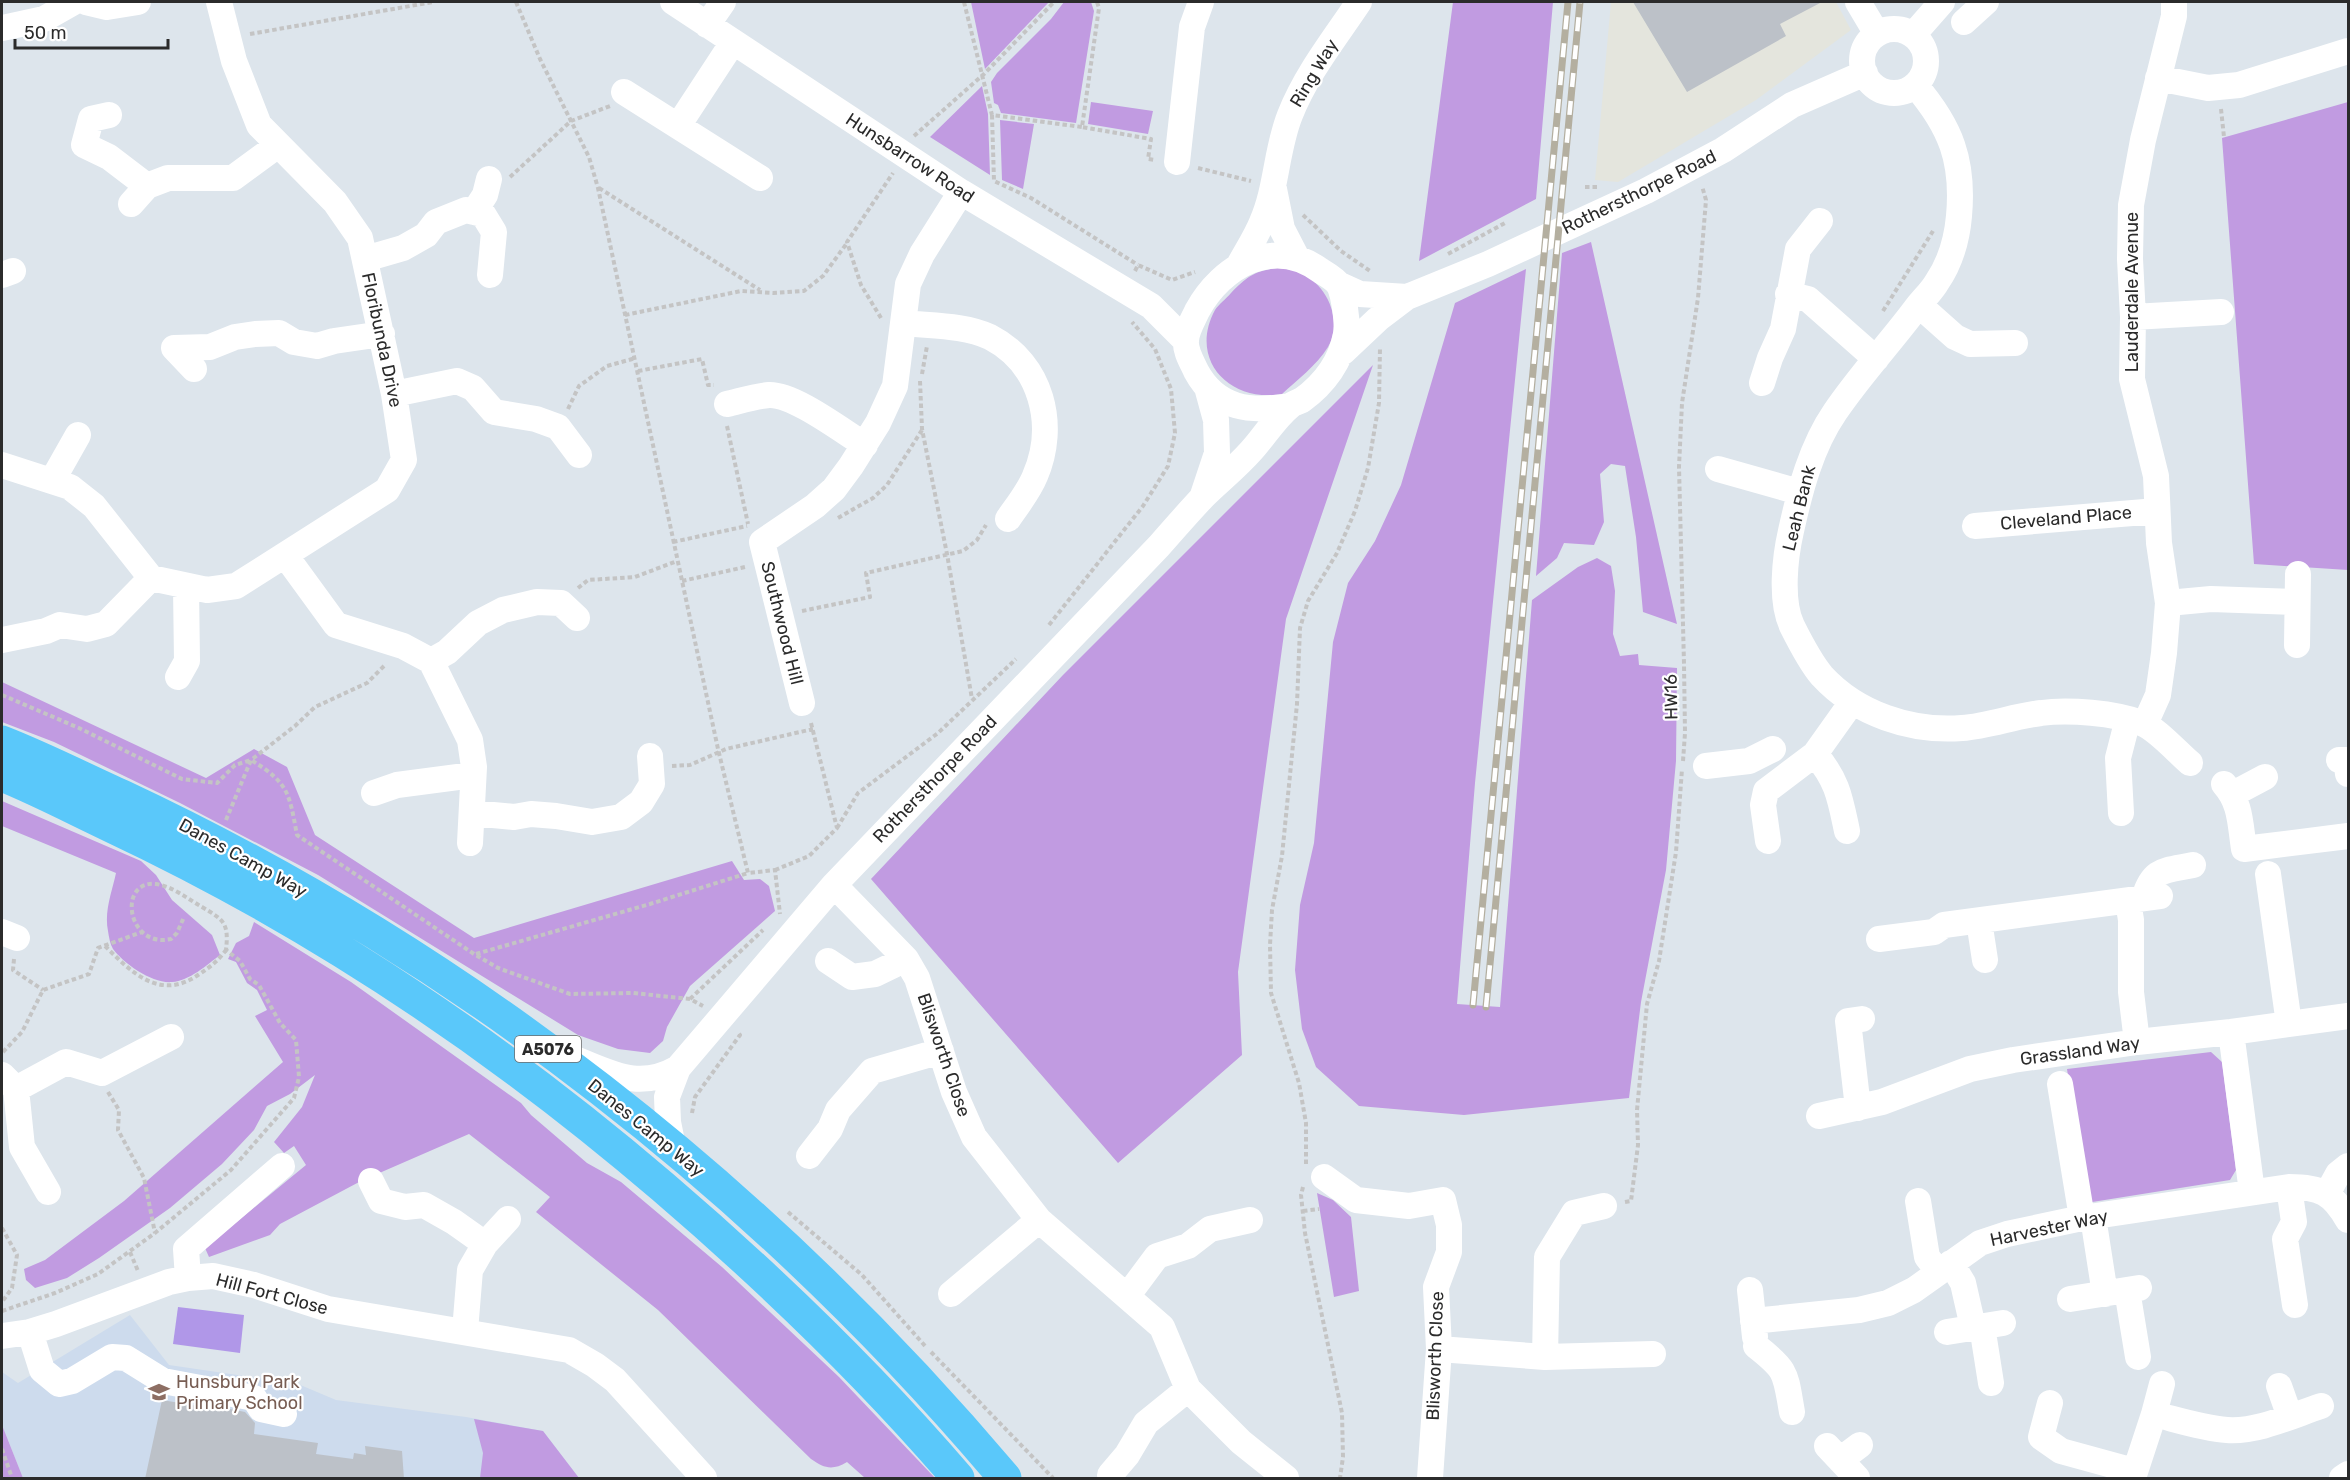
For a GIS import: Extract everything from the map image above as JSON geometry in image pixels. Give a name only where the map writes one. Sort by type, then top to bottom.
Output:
[{"type":"highway","name":"Danes Camp Way","points":[[2,742],[177,822],[278,875],[385,939],[549,1050],[673,1147],[794,1253],[867,1324],[957,1422],[1005,1479]]},
{"type":"highway","name":"Danes Camp Way","points":[[2,775],[183,860],[268,907],[360,961],[519,1072],[602,1135],[755,1268],[837,1346],[958,1479]]},
{"type":"street","points":[[2,28],[44,19],[74,2]]},
{"type":"street","points":[[86,2],[108,7],[138,2]]},
{"type":"street","name":"Floribunda Drive","points":[[150,578],[207,590],[236,586],[387,490],[404,460],[394,394],[360,238],[335,202],[259,125],[234,61],[219,2]]},
{"type":"street","name":"Hunsbarrow Road","points":[[673,2],[960,192],[1152,306],[1186,341]]},
{"type":"street","points":[[707,25],[723,2]]},
{"type":"street","points":[[1177,162],[1192,27],[1201,2]]},
{"type":"street","name":"Ring Way","points":[[1238,267],[1262,223],[1263,183],[1281,144],[1289,117],[1303,85],[1359,2]]},
{"type":"street","points":[[1858,2],[1876,34]]},
{"type":"street","points":[[1913,35],[1942,2]]},
{"type":"street","points":[[1964,22],[1986,2]]},
{"type":"street","name":"Lauderdale Avenue","points":[[2121,813],[2118,758],[2136,721],[2158,695],[2168,603],[2159,543],[2156,476],[2132,380],[2133,317],[2130,259],[2132,205],[2143,140],[2174,16],[2174,2]]},
{"type":"street","points":[[1888,29],[1901,29],[1920,41],[1926,59],[1925,69],[1915,85],[1904,91],[1893,92],[1881,90],[1872,83],[1862,63],[1868,42],[1876,34],[1888,29]]},
{"type":"street","points":[[678,126],[733,42]]},
{"type":"street","points":[[2158,78],[2218,88],[2239,85],[2349,51]]},
{"type":"street","name":"Rothersthorpe Road","points":[[1407,297],[1488,264],[1594,215],[1723,150],[1792,105],[1865,73]]},
{"type":"street","name":"Leah Bank","points":[[1915,85],[1946,129],[1957,159],[1962,188],[1957,238],[1938,281],[1834,413],[1813,453],[1799,492],[1788,544],[1785,586],[1788,618],[1799,640],[1822,675],[1852,702],[1890,720],[1922,728],[1961,729],[1996,724],[2042,712],[2078,712],[2136,721]]},
{"type":"street","points":[[630,95],[760,178]]},
{"type":"street","points":[[109,115],[91,119],[84,145],[109,158],[139,195],[168,178],[233,178],[278,145]]},
{"type":"street","points":[[474,212],[485,195],[489,179]]},
{"type":"street","points":[[1263,183],[1297,258]]},
{"type":"street","name":"Southwood Hill","points":[[802,703],[762,542],[815,506],[834,489],[878,423],[895,386],[894,325],[908,284],[922,255],[960,192]]},
{"type":"street","points":[[365,259],[403,248],[426,235],[436,222],[466,210],[483,214],[494,232],[490,275]]},
{"type":"street","points":[[1761,383],[1783,329],[1798,249],[1820,221]]},
{"type":"street","points":[[1186,341],[1192,322],[1202,303],[1226,276],[1254,258],[1282,254],[1320,269],[1338,284],[1360,294],[1407,297]]},
{"type":"street","name":"Rothersthorpe Road","points":[[1207,387],[1218,396],[1241,407],[1261,410],[1300,401],[1321,384],[1343,352],[1347,330],[1346,315],[1338,284]]},
{"type":"street","points":[[1788,294],[1808,299],[1876,358]]},
{"type":"street","points":[[1343,352],[1378,319],[1407,297]]},
{"type":"street","points":[[1152,306],[1202,303]]},
{"type":"street","points":[[1918,305],[1955,337],[1970,344],[2015,343]]},
{"type":"street","points":[[2133,317],[2221,312]]},
{"type":"street","points":[[894,325],[962,329],[989,337],[1010,350],[1030,372],[1041,396],[1046,424],[1044,450],[1035,478],[1008,519]]},
{"type":"street","points":[[194,369],[174,348],[210,347],[235,337],[255,334],[279,333],[294,342],[317,346],[334,341],[382,334]]},
{"type":"street","name":"Rothersthorpe Road","points":[[1186,341],[1190,359],[1207,387],[1216,420],[1217,453],[1202,498]]},
{"type":"street","points":[[394,394],[457,381],[473,388],[494,411],[536,419],[558,427],[579,455]]},
{"type":"street","points":[[727,404],[769,395],[783,397],[798,403],[865,445]]},
{"type":"street","name":"Rothersthorpe Road","points":[[549,1050],[635,1081],[662,1077],[678,1068],[834,885],[1151,555],[1202,498],[1251,452],[1290,405]]},
{"type":"street","points":[[52,481],[78,435]]},
{"type":"street","points":[[2,465],[70,487],[94,506],[150,578],[106,624],[87,629],[60,625],[46,631],[2,640]]},
{"type":"street","points":[[1718,469],[1799,492]]},
{"type":"street","name":"Cleveland Place","points":[[1975,526],[2157,511]]},
{"type":"street","points":[[285,555],[336,625],[403,646],[431,661],[470,740],[473,776],[470,843]]},
{"type":"street","points":[[2297,645],[2298,574]]},
{"type":"street","points":[[178,676],[187,661],[186,587]]},
{"type":"street","points":[[2168,603],[2211,599],[2297,602]]},
{"type":"street","points":[[431,661],[447,652],[478,623],[503,610],[537,602],[569,610]]},
{"type":"street","points":[[1768,841],[1763,805],[1766,791],[1815,754],[1852,702]]},
{"type":"street","points":[[2136,721],[2190,763]]},
{"type":"street","points":[[1706,765],[1749,761],[1770,745],[1791,771]]},
{"type":"street","points":[[1815,754],[1830,771],[1839,792],[1847,831]]},
{"type":"street","points":[[472,813],[514,817],[531,814],[592,822],[621,817],[641,802],[652,784],[650,762]]},
{"type":"street","points":[[374,793],[397,785],[473,776]]},
{"type":"street","points":[[2265,777],[2228,789],[2238,804],[2235,851],[2349,836]]},
{"type":"street","points":[[2137,1042],[2131,992],[2131,920],[2144,898],[2150,880],[2163,871],[2193,865]]},
{"type":"street","points":[[2268,874],[2289,1024]]},
{"type":"street","name":"Blisworth Close","points":[[834,885],[906,959],[924,996],[954,1092],[974,1137],[1039,1220],[1162,1326],[1188,1389],[1240,1442],[1285,1478]]},
{"type":"street","points":[[1879,939],[1934,933],[1944,926],[2144,898]]},
{"type":"street","points":[[1979,921],[1985,960]]},
{"type":"street","points":[[828,961],[852,977],[875,974],[906,959]]},
{"type":"street","name":"Grassland Way","points":[[1819,1116],[1905,1095],[1970,1070],[2013,1060],[2349,1016]]},
{"type":"street","points":[[1858,1108],[1848,1021],[1862,1019]]},
{"type":"street","points":[[2231,1032],[2252,1192]]},
{"type":"street","points":[[48,1192],[22,1147],[9,1082],[66,1062],[102,1072],[171,1036]]},
{"type":"street","points":[[809,1156],[830,1129],[838,1110],[872,1071],[941,1051]]},
{"type":"street","name":"Rothersthorpe Road","points":[[673,1147],[668,1122],[668,1097],[678,1068]]},
{"type":"street","points":[[2060,1084],[2087,1217],[2123,1291],[2138,1357]]},
{"type":"street","points":[[188,1278],[186,1249],[282,1166]]},
{"type":"street","points":[[2349,1166],[2338,1174],[2326,1194],[2341,1207],[2349,1220]]},
{"type":"street","name":"Blisworth Close","points":[[1312,1175],[1356,1200],[1409,1206],[1443,1200],[1449,1225],[1449,1252],[1436,1287],[1439,1349],[1430,1479]]},
{"type":"street","points":[[371,1181],[381,1201],[405,1207],[424,1205],[454,1222],[485,1244]]},
{"type":"street","points":[[2289,1186],[2294,1222],[2285,1239],[2295,1305]]},
{"type":"street","name":"Harvester Way","points":[[1755,1343],[1888,1303],[1914,1290],[1980,1243],[2007,1234],[2087,1217],[2289,1186],[2313,1187],[2326,1194]]},
{"type":"street","points":[[1918,1201],[1927,1257],[1963,1283],[1986,1325],[1991,1383]]},
{"type":"street","points":[[1545,1357],[1547,1257],[1574,1213],[1604,1206]]},
{"type":"street","points":[[465,1331],[470,1270],[485,1244],[508,1219]]},
{"type":"street","points":[[951,1294],[1039,1220]]},
{"type":"street","points":[[1128,1295],[1157,1256],[1188,1246],[1210,1229],[1250,1220]]},
{"type":"street","name":"Hill Fort Close","points":[[2,1336],[30,1332],[169,1282],[213,1276],[255,1286],[328,1309],[569,1350],[596,1365],[615,1380],[704,1479]]},
{"type":"street","points":[[1750,1290],[1755,1343],[1776,1362],[1785,1374],[1792,1412]]},
{"type":"street","points":[[2070,1299],[2123,1291]]},
{"type":"street","points":[[1947,1332],[1986,1325]]},
{"type":"street","points":[[30,1332],[42,1370],[59,1384],[72,1382],[112,1357],[126,1358],[163,1381],[254,1398],[261,1409],[284,1414]]},
{"type":"street","points":[[1439,1349],[1545,1357],[1653,1354]]},
{"type":"street","points":[[2050,1403],[2041,1437],[2061,1451],[2134,1475],[2162,1384]]},
{"type":"street","points":[[2279,1386],[2290,1417]]},
{"type":"street","points":[[1110,1475],[1127,1455],[1146,1423],[1188,1389]]},
{"type":"street","points":[[2154,1414],[2203,1427],[2228,1430],[2248,1429],[2321,1407]]},
{"type":"street","points":[[2342,1479],[2349,1474]]},
{"type":"path","points":[[228,39],[281,27],[434,2]]},
{"type":"path","points":[[516,2],[540,59],[589,157],[598,188],[719,754],[748,873]]},
{"type":"path","points":[[964,2],[984,74],[992,115],[994,181],[1031,198],[1138,265]]},
{"type":"path","points":[[625,315],[741,291],[804,291],[823,276],[894,172],[905,173],[906,155],[1054,2]]},
{"type":"path","points":[[1082,127],[1100,8],[1097,2]]},
{"type":"path","points":[[2218,88],[2224,137]]},
{"type":"path","points":[[489,179],[498,175],[509,177],[571,121],[630,95]]},
{"type":"path","points":[[992,115],[1151,139],[1148,159],[1177,162],[1263,183]]},
{"type":"path","name":"HW16","points":[[1604,1206],[1631,1201],[1638,1145],[1637,1110],[1647,1004],[1659,961],[1676,852],[1685,734],[1679,466],[1682,403],[1698,298],[1706,200],[1696,165]]},
{"type":"path","points":[[598,188],[760,291]]},
{"type":"path","points":[[847,242],[861,285],[881,317],[894,325]]},
{"type":"path","points":[[1340,1479],[1343,1457],[1342,1413],[1305,1233],[1302,1196],[1312,1175],[1306,1123],[1299,1083],[1271,993],[1270,945],[1272,910],[1282,856],[1297,704],[1300,628],[1308,601],[1337,553],[1355,511],[1368,468],[1379,403],[1378,319]]},
{"type":"path","points":[[1045,629],[1143,506],[1168,466],[1174,433],[1171,389],[1155,349],[1130,320]]},
{"type":"path","points":[[932,326],[920,381],[922,429],[973,700]]},
{"type":"path","points":[[558,427],[579,386],[607,366],[636,358]]},
{"type":"path","points":[[638,371],[702,358],[708,385],[718,385],[727,404],[727,431],[748,525]]},
{"type":"path","points":[[832,521],[873,498],[887,485],[922,429]]},
{"type":"path","points":[[780,616],[870,597],[866,573],[963,551],[977,540],[988,523],[1008,519]]},
{"type":"path","points":[[673,542],[748,525],[758,520]]},
{"type":"path","points":[[569,610],[588,580],[634,577],[677,561]]},
{"type":"path","points":[[682,581],[767,562]]},
{"type":"path","points":[[2,695],[79,728],[182,779],[217,783],[236,765],[251,760],[295,726],[315,707],[367,683],[403,646]]},
{"type":"path","points":[[474,954],[650,904],[748,873],[775,870],[809,856],[837,828],[858,793],[938,733],[1022,653]]},
{"type":"path","points":[[802,703],[813,729],[837,828]]},
{"type":"path","points":[[650,762],[690,765],[726,749],[813,729]]},
{"type":"path","points":[[222,828],[251,760]]},
{"type":"path","points":[[251,760],[274,774],[286,791],[291,803],[297,835],[498,968],[570,994],[633,993],[690,999],[722,1016],[740,1035],[695,1097],[691,1116]]},
{"type":"path","points":[[772,922],[780,914],[775,870]]},
{"type":"path","points":[[105,946],[140,976],[162,985],[176,987],[218,961],[226,950],[228,933],[225,923],[217,915],[172,890],[156,884],[147,885],[139,890],[132,900],[130,912],[134,923],[142,932],[155,939],[171,939],[177,933],[184,917]]},
{"type":"path","points":[[690,999],[764,929]]},
{"type":"path","points":[[2,1054],[22,1032],[43,990],[89,974],[98,948],[142,932]]},
{"type":"path","points":[[9,935],[13,970],[43,990]]},
{"type":"path","points":[[2,1311],[55,1293],[98,1274],[155,1233],[231,1170],[294,1098],[299,1077],[296,1040],[280,1023],[260,985],[250,979],[240,961],[226,950]]},
{"type":"path","points":[[102,1072],[101,1078],[119,1110],[118,1131],[144,1178],[155,1233]]},
{"type":"path","points":[[784,1209],[862,1275],[924,1344],[1053,1479]]},
{"type":"path","points":[[1303,1211],[1319,1209]]},
{"type":"path","points":[[2,1228],[17,1255],[12,1288],[2,1302]]},
{"type":"path","points":[[2,1449],[12,1479]]},
{"type":"shaded area","points":[[971,2],[1049,2],[985,69]]},
{"type":"shaded area","points":[[1064,2],[1091,2],[1094,11],[1076,123],[1001,113],[998,105],[994,103],[991,82],[997,73],[1051,19]]},
{"type":"shaded area","points":[[1453,2],[1553,2],[1536,199],[1419,261]]},
{"type":"shaded area","points":[[1611,2],[1836,2],[1851,30],[1756,100],[1618,182],[1595,180]]},
{"type":"shaded area","points":[[982,86],[988,114],[990,175],[930,137]]},
{"type":"shaded area","points":[[1091,102],[1153,111],[1148,134],[1088,124]]},
{"type":"shaded area","points":[[2348,102],[2348,570],[2254,564],[2222,138]]},
{"type":"shaded area","points":[[1000,120],[1034,124],[1023,189],[1002,180]]},
{"type":"shaded area","points":[[1591,242],[1677,624],[1643,612],[1636,537],[1625,466],[1611,464],[1600,474],[1604,522],[1594,545],[1564,543],[1557,558],[1536,576],[1562,253]]},
{"type":"shaded area","points":[[1278,268],[1290,269],[1307,276],[1324,292],[1333,314],[1332,336],[1328,347],[1312,367],[1282,394],[1263,395],[1246,392],[1231,385],[1219,374],[1211,361],[1207,345],[1208,328],[1215,310],[1242,283],[1257,273]]},
{"type":"shaded area","points":[[1526,269],[1475,783],[1457,1004],[1500,1007],[1532,600],[1578,567],[1597,558],[1611,566],[1615,591],[1613,634],[1620,656],[1638,654],[1639,665],[1677,668],[1676,761],[1666,870],[1641,1002],[1629,1098],[1464,1115],[1359,1106],[1316,1067],[1302,1029],[1295,970],[1300,905],[1314,843],[1333,642],[1348,583],[1375,541],[1401,485],[1455,303]]},
{"type":"shaded area","points":[[1373,365],[1286,619],[1238,972],[1242,1055],[1118,1163],[871,879],[1063,675]]},
{"type":"shaded area","points":[[2,682],[206,778],[254,749],[287,767],[315,835],[474,938],[732,861],[744,880],[760,879],[769,886],[775,911],[690,986],[667,1027],[663,1041],[650,1053],[618,1049],[578,1035],[318,875],[180,803],[54,742],[2,722]]},
{"type":"shaded area","points":[[2,801],[141,861],[156,875],[172,900],[212,935],[220,955],[191,976],[172,982],[156,980],[131,967],[113,949],[108,933],[108,909],[116,873],[2,826]]},
{"type":"shaded area","points":[[254,922],[351,982],[521,1103],[531,1115],[587,1163],[621,1182],[722,1267],[839,1377],[935,1478],[865,1478],[847,1462],[837,1467],[828,1467],[811,1459],[658,1310],[536,1212],[550,1197],[469,1134],[361,1181],[280,1224],[270,1235],[209,1257],[205,1248],[306,1165],[294,1146],[284,1153],[274,1142],[302,1107],[315,1075],[290,1094],[267,1106],[254,1130],[222,1164],[170,1208],[67,1278],[35,1288],[26,1280],[24,1269],[45,1260],[124,1201],[283,1062],[255,1016],[267,1010],[257,990],[247,983],[236,962],[228,959],[236,943],[249,936]]},
{"type":"shaded area","points":[[2211,1052],[2222,1062],[2236,1170],[2230,1180],[2086,1203],[2067,1069]]},
{"type":"shaded area","points":[[1317,1193],[1333,1200],[1351,1217],[1359,1291],[1334,1297]]},
{"type":"shaded area","points":[[178,1307],[244,1315],[240,1353],[173,1344]]},
{"type":"shaded area","name":"Hunsbury Park Primary School","points":[[130,1315],[169,1365],[298,1384],[336,1400],[466,1417],[543,1431],[579,1478],[23,1478],[2,1425],[2,1372],[18,1383]]},
{"type":"shaded area","points":[[474,1419],[543,1431],[579,1478],[480,1478],[483,1453]]},
{"type":"shaded area","points":[[2,1425],[23,1478],[3,1478]]},
{"type":"building","points":[[1633,2],[1822,2],[1780,24],[1786,36],[1687,92]]},
{"type":"building","points":[[162,1400],[204,1407],[205,1404],[245,1412],[255,1423],[254,1434],[318,1443],[316,1454],[353,1459],[354,1453],[366,1455],[365,1446],[402,1451],[404,1479],[145,1479]]},
{"type":"railway","points":[[1473,1005],[1568,2]]},
{"type":"railway","points":[[1486,1007],[1580,2]]},
{"type":"place","name":"Hunsbury Park Primary School","points":[[159,1392]]}]
